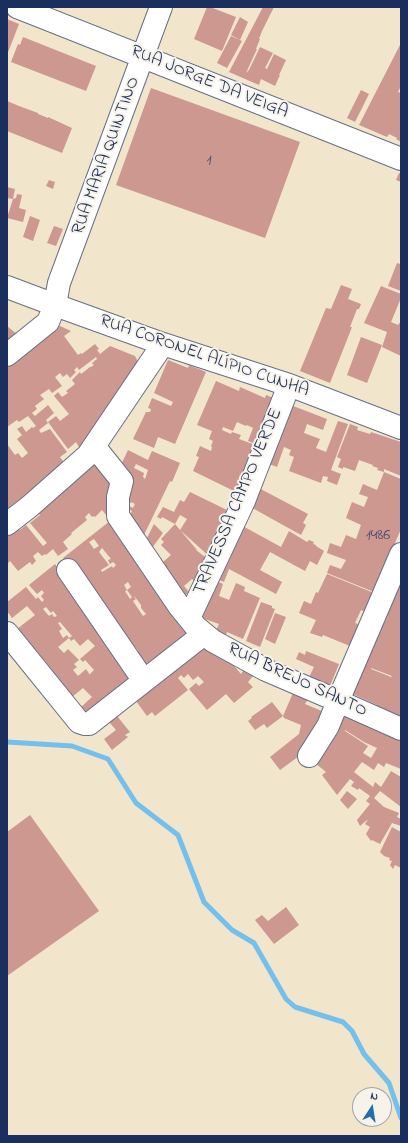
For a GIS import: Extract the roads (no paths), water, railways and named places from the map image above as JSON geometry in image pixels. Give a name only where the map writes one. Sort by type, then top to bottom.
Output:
[{"type":"street","name":"RUA JORGE DA VEIGA","points":[[17,7],[401,159]]},
{"type":"street","name":"RUA MARIA QUINTINO","points":[[7,354],[48,322],[55,306],[59,283],[161,7]]},
{"type":"street","name":"RUA CORONEL ALÍPIO CUNHA","points":[[7,287],[55,306],[163,344],[288,385],[401,428]]},
{"type":"street","points":[[7,524],[29,507],[88,455],[163,344]]},
{"type":"street","name":"TRAVESSA CAMPO VERDE","points":[[189,618],[244,501],[288,385]]},
{"type":"street","name":"RUA BREJO SANTO","points":[[94,446],[122,481],[118,497],[118,516],[179,606],[204,634],[213,641],[266,670],[401,729]]},
{"type":"street","points":[[309,756],[328,726],[401,554]]},
{"type":"street","points":[[68,570],[144,681]]},
{"type":"street","points":[[7,633],[79,722],[85,724],[90,724],[204,634]]},
{"type":"waterway","points":[[7,742],[72,746],[108,759],[136,803],[178,835],[204,902],[232,930],[254,943],[286,999],[295,1007],[343,1022],[352,1031],[364,1054],[389,1083],[401,1118]]}]
